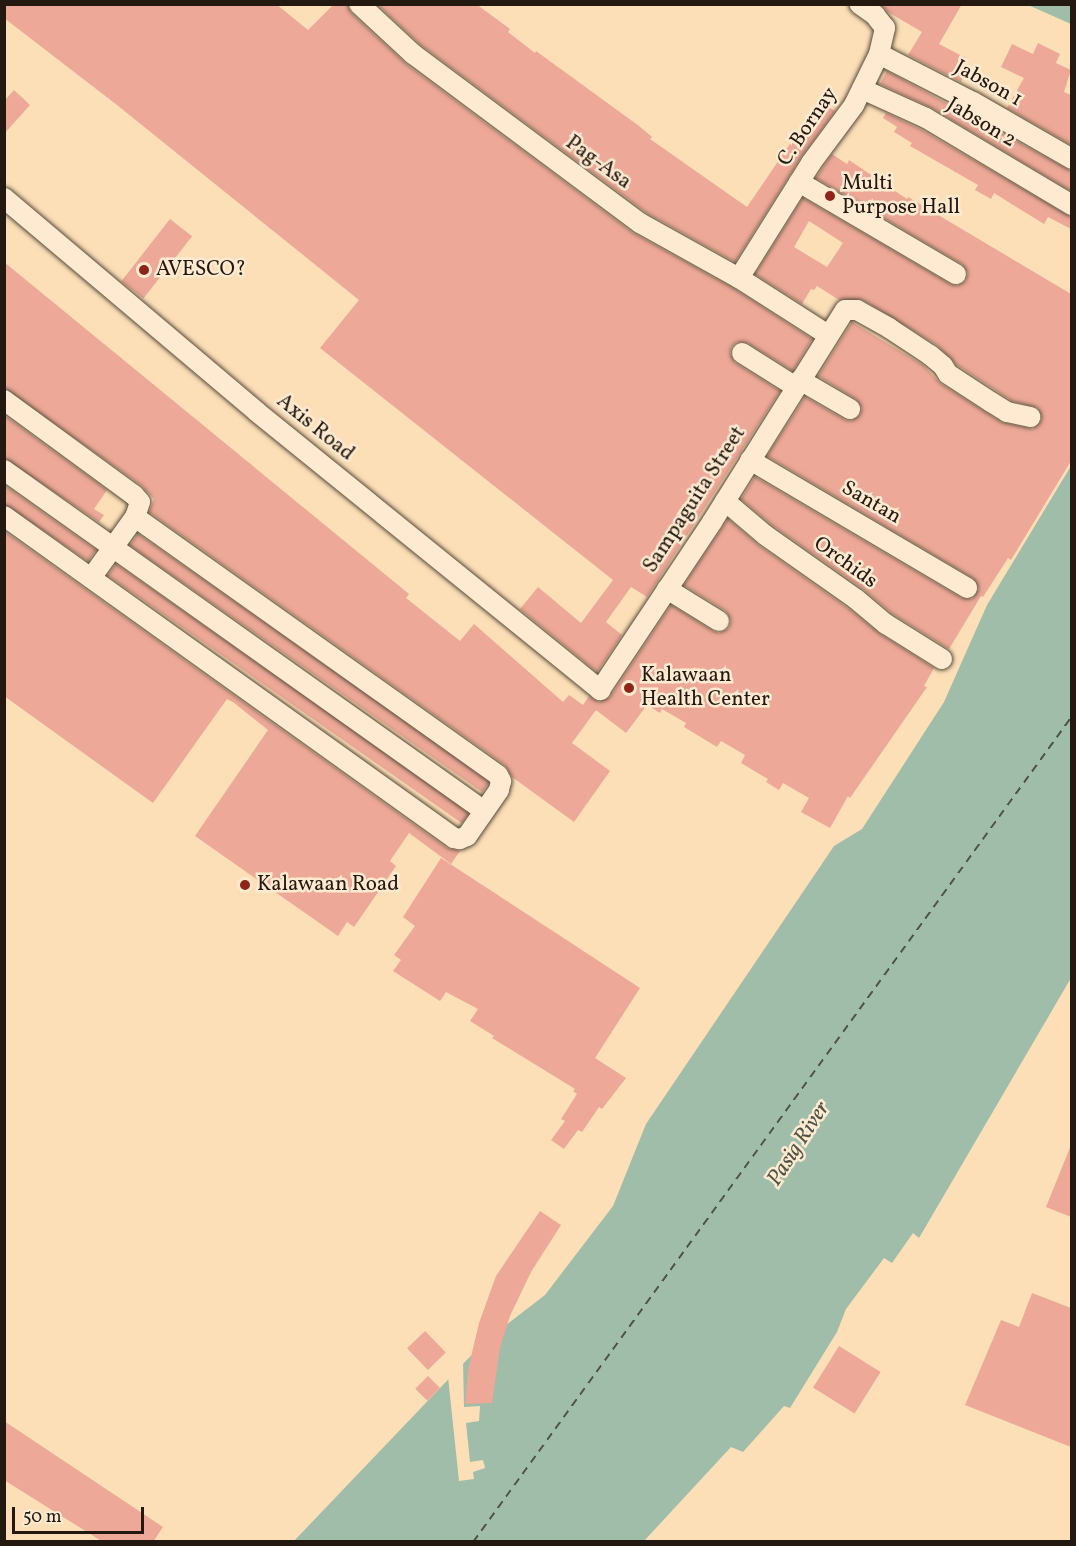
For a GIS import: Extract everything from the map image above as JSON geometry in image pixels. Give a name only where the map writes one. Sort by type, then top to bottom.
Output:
[{"type":"street","name":"Pag-Asa","points":[[359,4],[412,54],[557,164],[640,223],[739,278],[828,334]]},
{"type":"street","name":"C. Bornay","points":[[739,278],[799,182],[854,105],[879,54],[885,28],[875,15],[859,4]]},
{"type":"street","name":"Jabson 1","points":[[879,54],[973,102],[1071,159]]},
{"type":"street","name":"Jabson 2","points":[[862,89],[926,118],[1071,205]]},
{"type":"street","points":[[799,182],[956,274]]},
{"type":"street","name":"Axis Road","points":[[4,198],[257,412],[600,690]]},
{"type":"street","name":"Sampaguita Street","points":[[600,690],[725,501],[845,310],[857,310],[930,355],[943,366],[948,374],[1007,412],[1029,417]]},
{"type":"street","points":[[742,353],[850,409]]},
{"type":"street","points":[[4,400],[134,495],[140,502],[135,518],[112,546],[91,578]]},
{"type":"street","name":"Santan","points":[[750,460],[968,588]]},
{"type":"street","points":[[4,470],[483,810]]},
{"type":"street","name":"Orchids","points":[[725,501],[765,535],[856,599],[886,624],[942,659]]},
{"type":"street","points":[[4,516],[454,838],[467,836],[499,790],[501,781],[498,775],[135,518]]},
{"type":"street","points":[[667,589],[719,621]]},
{"type":"water","points":[[1028,5],[1071,5],[1071,24]]},
{"type":"water","name":"Pasig River","points":[[1071,466],[1071,978],[919,1238],[913,1233],[892,1263],[884,1258],[846,1309],[837,1332],[790,1408],[784,1406],[743,1452],[731,1447],[644,1541],[293,1542],[484,1342],[545,1295],[613,1206],[646,1124],[834,846],[862,829],[944,702],[987,605]]},
{"type":"pier","points":[[463,1361],[464,1407],[480,1406],[479,1421],[466,1423],[470,1462],[483,1460],[485,1468],[473,1472],[474,1479],[459,1481],[448,1377]]},
{"type":"building","points":[[4,4],[276,4],[308,30],[334,4],[347,4],[351,13],[406,64],[633,233],[733,288],[812,339],[793,371],[748,343],[737,342],[732,346],[730,353],[735,363],[780,391],[647,597],[631,587],[606,622],[622,635],[597,672],[520,609],[538,587],[581,623],[613,580],[320,348],[359,300],[117,105],[4,18]]},
{"type":"building","points":[[377,4],[476,4],[510,29],[508,32],[535,53],[536,51],[639,126],[652,137],[650,139],[747,207],[819,101],[835,111],[801,157],[735,262],[647,213],[421,45]]},
{"type":"building","points":[[881,4],[962,4],[939,44],[966,58],[959,73],[964,75],[961,82],[908,55],[922,32],[888,12]]},
{"type":"building","points":[[1038,43],[1060,54],[1056,63],[1071,70],[1064,92],[1071,95],[1071,145],[1007,108],[1024,78],[1001,67],[1012,44],[1033,54]]},
{"type":"building","points":[[887,71],[1071,171],[1071,191],[932,108],[880,84]]},
{"type":"building","points":[[14,90],[30,105],[4,134],[4,101]]},
{"type":"building","points":[[886,113],[920,129],[1071,217],[1071,229],[1048,217],[1044,224],[994,193],[991,199],[975,190],[978,185],[910,146],[912,143],[894,132],[897,127],[883,118]]},
{"type":"building","points":[[832,154],[847,164],[849,160],[907,199],[908,197],[1071,294],[1071,461],[1011,560],[1008,558],[983,597],[981,596],[949,649],[893,614],[863,589],[772,525],[741,499],[755,477],[961,598],[972,599],[979,589],[973,578],[767,456],[805,397],[845,420],[851,421],[860,415],[862,408],[856,399],[818,376],[852,322],[923,365],[941,384],[1001,422],[1033,429],[1042,420],[1038,408],[1012,401],[957,365],[937,345],[863,300],[839,300],[817,286],[814,290],[811,289],[802,304],[755,274],[803,198],[950,284],[957,286],[966,281],[968,273],[962,264],[816,178]],"holes":[[[809,221],[843,243],[827,267],[794,247]]]},
{"type":"building","points":[[170,219],[192,236],[143,298],[121,281]]},
{"type":"building","points":[[4,262],[409,594],[406,598],[460,641],[474,624],[563,702],[569,695],[583,705],[589,696],[599,702],[610,697],[671,605],[713,631],[719,633],[729,628],[731,621],[726,611],[684,585],[728,519],[758,545],[849,609],[880,634],[934,668],[924,686],[927,687],[850,798],[848,796],[830,828],[801,812],[809,798],[783,783],[779,790],[766,782],[768,779],[741,763],[745,755],[721,741],[717,747],[684,727],[686,723],[662,709],[660,713],[647,705],[626,733],[596,710],[572,743],[610,771],[574,822],[512,777],[505,765],[149,512],[154,499],[141,485],[4,388]]},
{"type":"building","points":[[4,415],[107,490],[94,509],[104,515],[99,522],[4,458]]},
{"type":"building","points":[[4,485],[96,550],[88,561],[4,504]]},
{"type":"building","points":[[4,531],[447,848],[460,851],[451,864],[409,833],[390,861],[396,866],[354,927],[347,922],[338,936],[195,836],[268,730],[233,702],[227,699],[153,803],[4,696]]},
{"type":"building","points":[[138,534],[490,781],[482,792],[130,545]]},
{"type":"building","points":[[116,564],[470,812],[462,823],[108,575]]},
{"type":"building","points":[[441,858],[640,988],[595,1058],[626,1078],[602,1109],[599,1107],[582,1132],[578,1130],[564,1149],[551,1140],[565,1121],[561,1119],[577,1094],[573,1091],[575,1089],[492,1038],[494,1036],[470,1021],[478,1009],[446,992],[440,1001],[393,971],[401,960],[394,955],[415,926],[403,917]]},
{"type":"building","points":[[1071,1145],[1071,1217],[1046,1207]]},
{"type":"building","points":[[540,1211],[561,1225],[531,1272],[510,1316],[500,1348],[492,1403],[465,1404],[468,1370],[479,1323],[496,1276]]},
{"type":"building","points":[[1032,1293],[1071,1308],[1071,1447],[965,1405],[1001,1320],[1019,1327]]},
{"type":"building","points":[[425,1331],[446,1353],[428,1370],[407,1348]]},
{"type":"building","points":[[839,1346],[881,1372],[855,1414],[813,1388]]},
{"type":"building","points":[[428,1376],[440,1388],[427,1401],[415,1389]]},
{"type":"building","points":[[4,1421],[163,1527],[153,1542],[103,1542],[4,1480]]},
{"type":"ferry route","points":[[473,1542],[1072,716]]},
{"type":"place","name":"Multi Purpose Hall","points":[[830,196]]},
{"type":"place","name":"AVESCO?","points":[[144,270]]},
{"type":"place","name":"Kalawaan Health Center","points":[[629,688]]},
{"type":"place","name":"Kalawaan Road","points":[[245,885]]}]
